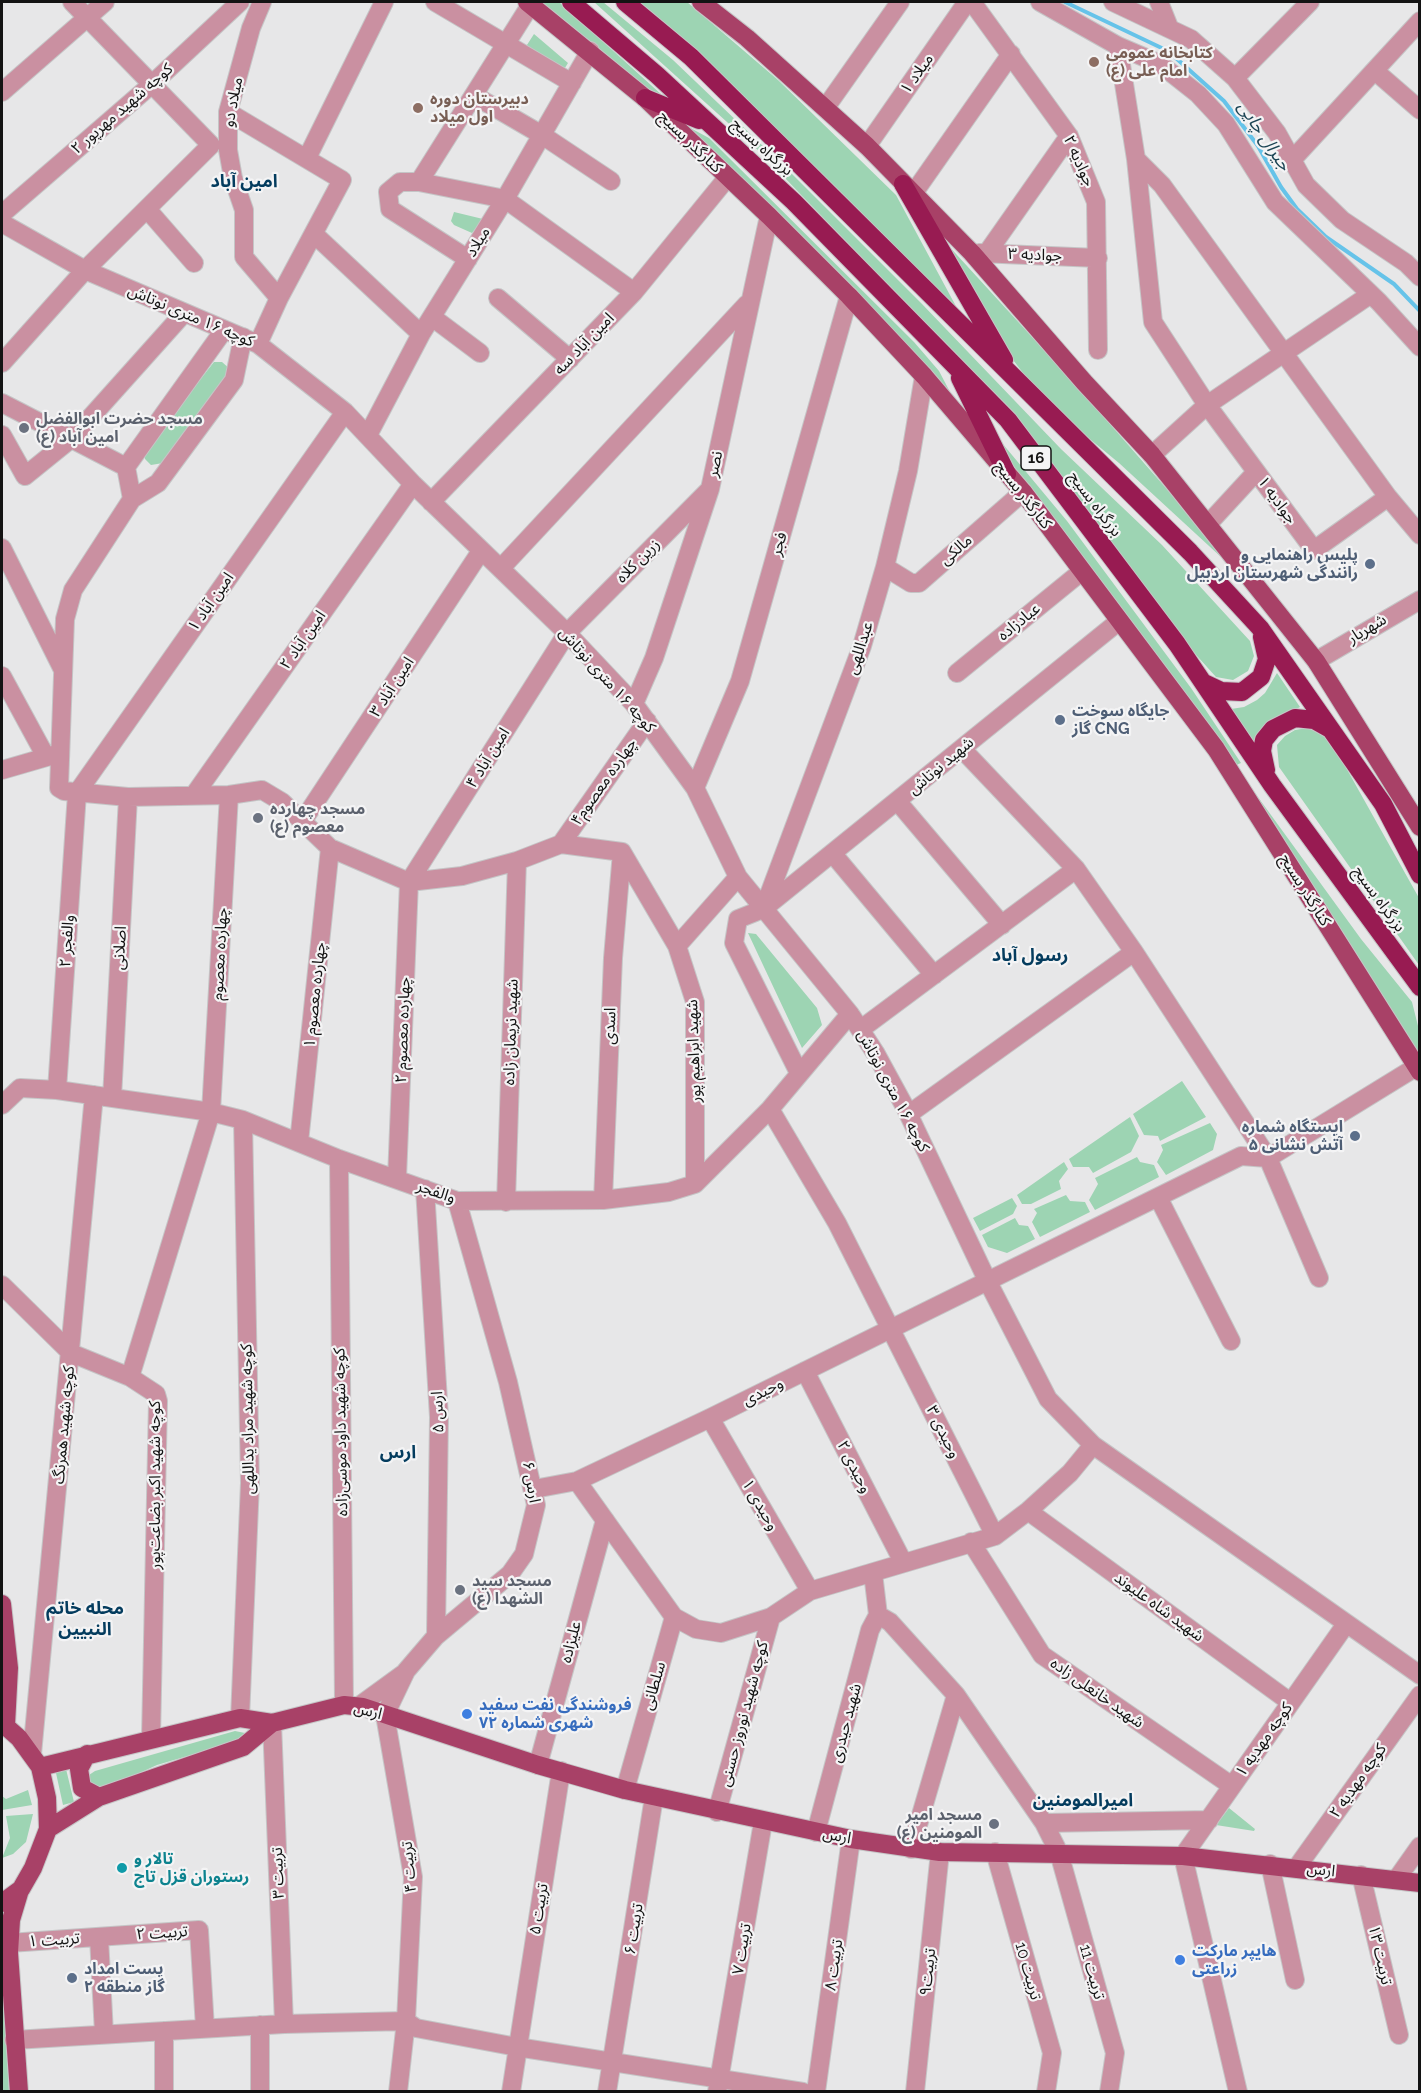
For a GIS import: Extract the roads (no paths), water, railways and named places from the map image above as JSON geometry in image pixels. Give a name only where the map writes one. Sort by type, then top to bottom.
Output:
[{"type":"highway","name":"بزرگراه بسیج","points":[[571,2],[657,75],[794,202],[1008,420],[1177,644],[1272,785],[1419,987]]},
{"type":"highway","name":"بزرگراه بسیج","points":[[625,2],[691,57],[1190,552],[1260,628],[1383,804],[1419,875]]},
{"type":"highway","points":[[645,98],[708,124]]},
{"type":"highway","points":[[908,189],[1015,380]]},
{"type":"highway","points":[[954,365],[1007,474]]},
{"type":"highway","points":[[1204,683],[1221,691],[1242,692],[1262,677],[1267,659],[1260,628]]},
{"type":"highway","points":[[1272,785],[1262,760],[1262,751],[1264,740],[1273,729],[1295,718],[1314,720],[1332,730]]},
{"type":"main road","points":[[701,2],[826,107],[908,189],[979,253],[1084,382],[1152,455],[1209,523],[1317,661],[1419,827]]},
{"type":"main road","name":"کنارگذر بسیج","points":[[529,3],[645,98],[769,216],[924,376],[1023,492],[1118,622],[1216,749],[1418,1069]]},
{"type":"main road","points":[[2,1604],[9,1668],[4,1724],[36,1760],[47,1798],[48,1829],[33,1869],[21,1888],[7,1935],[19,2091]]},
{"type":"main road","points":[[2,1686],[9,1668]]},
{"type":"main road","name":"ارس","points":[[36,1760],[87,1754],[240,1718],[272,1723],[352,1706],[625,1790],[763,1822],[911,1849],[940,1852],[1183,1856],[1297,1867],[1419,1883]]},
{"type":"main road","name":"ارس","points":[[48,1829],[99,1797],[243,1747],[272,1723]]},
{"type":"main road","points":[[87,1754],[79,1769],[82,1788],[99,1797]]},
{"type":"main road","points":[[2,1903],[21,1888]]},
{"type":"street","points":[[2,363],[85,270],[211,146],[72,2]]},
{"type":"street","points":[[2,92],[105,2]]},
{"type":"street","name":"کوچه شهید مهرپور ۲","points":[[2,214],[151,85],[240,2]]},
{"type":"street","name":"میلاد دو","points":[[262,2],[251,28],[228,112],[228,150],[233,178],[244,210],[244,257],[279,298]]},
{"type":"street","points":[[308,158],[384,2]]},
{"type":"street","points":[[435,2],[572,83]]},
{"type":"street","points":[[826,107],[900,2]]},
{"type":"street","name":"میلاد ۱","points":[[867,146],[967,2]]},
{"type":"street","name":"جوادیه ۲","points":[[972,2],[1070,136],[1096,202],[1098,350]]},
{"type":"street","points":[[1040,2],[1118,46],[1160,64],[1198,94],[1226,124],[1275,202],[1371,294],[1419,347]]},
{"type":"street","points":[[1113,2],[1191,39],[1235,78],[1277,133],[1306,185],[1342,220],[1406,263],[1419,278]]},
{"type":"street","points":[[1159,2],[1169,27]]},
{"type":"street","points":[[1235,78],[1310,2]]},
{"type":"street","points":[[419,182],[507,44],[529,3]]},
{"type":"street","points":[[1292,160],[1375,72],[1419,21]]},
{"type":"street","name":"جوادیه ۱","points":[[1118,46],[1136,159],[1153,322],[1207,405],[1314,550],[1388,497]]},
{"type":"street","name":"میلاد","points":[[368,435],[421,334],[505,199],[590,51]]},
{"type":"street","points":[[908,189],[1011,54]]},
{"type":"street","points":[[1375,72],[1419,110]]},
{"type":"street","points":[[475,96],[542,135],[612,181]]},
{"type":"street","points":[[228,112],[342,180],[279,298],[251,340],[234,380],[158,483],[132,499],[73,590],[65,619],[64,671],[54,754],[59,788],[77,793],[128,797],[229,795],[262,790],[272,794],[330,848],[409,882],[462,876],[517,861],[561,844],[622,852]]},
{"type":"street","points":[[979,253],[1070,136]]},
{"type":"street","points":[[1136,159],[1162,185],[1388,497],[1419,536]]},
{"type":"street","name":"امین آباد سه","points":[[431,501],[634,292],[727,178]]},
{"type":"street","points":[[468,259],[390,210],[388,192],[400,182],[419,182],[505,199],[634,292]]},
{"type":"street","points":[[147,209],[194,263]]},
{"type":"street","name":"نصر","points":[[634,704],[654,658],[710,489],[769,216]]},
{"type":"street","name":"کوچه ۱۶ متری نوتاش","points":[[2,223],[85,270],[251,340],[345,412],[412,484],[567,633],[634,704],[647,721],[695,788],[738,877],[856,1022],[909,1114],[987,1280],[1048,1399],[1093,1445],[1419,1676]]},
{"type":"street","points":[[314,234],[421,334]]},
{"type":"street","name":"جوادیه ۳","points":[[979,253],[1098,258]]},
{"type":"street","points":[[1152,455],[1207,405],[1371,294]]},
{"type":"street","name":"فجر","points":[[695,788],[740,681],[849,296]]},
{"type":"street","points":[[498,298],[570,359]]},
{"type":"street","points":[[501,568],[749,302]]},
{"type":"street","points":[[2,435],[25,476],[72,438],[184,313]]},
{"type":"street","points":[[432,317],[480,353]]},
{"type":"street","points":[[132,499],[126,467],[224,330]]},
{"type":"street","name":"عبداللهی","points":[[763,909],[840,710],[885,567],[908,471],[924,376]]},
{"type":"street","points":[[2,403],[126,467]]},
{"type":"street","name":"۱ امین آباد","points":[[77,793],[345,412]]},
{"type":"street","points":[[1209,523],[1257,472]]},
{"type":"street","name":"۲ امین آباد","points":[[194,795],[412,484]]},
{"type":"street","name":"زرین کلاه","points":[[567,633],[710,489]]},
{"type":"street","name":"مالکی","points":[[885,567],[911,583],[919,584],[1023,492]]},
{"type":"street","points":[[2,548],[64,671]]},
{"type":"street","name":"۳ امین آباد","points":[[302,822],[481,551]]},
{"type":"street","name":"عبادزاده","points":[[957,673],[1082,572]]},
{"type":"street","name":"شهریار","points":[[1317,661],[1419,600]]},
{"type":"street","name":"شهید نوتاش","points":[[799,1073],[734,944],[738,919],[763,909],[1118,622]]},
{"type":"street","name":"۴ امین آباد","points":[[409,882],[567,633]]},
{"type":"street","points":[[2,676],[54,754]]},
{"type":"street","name":"چهارده معصوم۴","points":[[561,844],[647,721]]},
{"type":"street","points":[[962,749],[1076,870],[1134,952],[1268,1158],[1319,1278]]},
{"type":"street","points":[[2,770],[54,754]]},
{"type":"street","name":"والفجر ۲","points":[[57,1090],[77,793]]},
{"type":"street","name":"چهارده معصوم","points":[[210,1112],[229,795]]},
{"type":"street","name":"اصلانی","points":[[103,1096],[128,797]]},
{"type":"street","points":[[898,802],[1002,926]]},
{"type":"street","name":"چهارده معصوم ۱","points":[[299,1142],[330,848]]},
{"type":"street","name":"شهید ابراهیم پور","points":[[622,852],[677,946],[695,1002],[695,1184]]},
{"type":"street","name":"اسدی","points":[[603,1200],[613,958],[622,852]]},
{"type":"street","points":[[833,854],[934,975]]},
{"type":"street","name":"شهید نریمان زاده","points":[[506,1202],[517,861]]},
{"type":"street","name":"والفجر","points":[[2,1105],[20,1088],[57,1090],[210,1112],[243,1120],[339,1159],[457,1201],[603,1200],[669,1192],[695,1184],[770,1109],[799,1073],[856,1022],[934,975],[1076,870]]},
{"type":"street","points":[[677,946],[738,877]]},
{"type":"street","name":"چهارده معصوم ۲","points":[[397,1178],[409,882]]},
{"type":"street","points":[[909,1114],[1134,952]]},
{"type":"street","points":[[1268,1158],[1418,1069]]},
{"type":"street","name":"کوچه شهید همرنگ","points":[[36,1760],[71,1353],[103,1096]]},
{"type":"street","name":"وحیدی ۳","points":[[770,1109],[837,1224],[995,1536]]},
{"type":"street","points":[[2,1285],[71,1353],[130,1377],[210,1112]]},
{"type":"street","name":"کوچه شهید مراد یداللهی","points":[[240,1718],[250,1482],[243,1120]]},
{"type":"street","name":"وحیدی","points":[[534,1489],[577,1481],[892,1329],[1241,1156],[1268,1158]]},
{"type":"street","name":"کوچه شهید داود موسی‌زاده","points":[[339,1159],[352,1706]]},
{"type":"street","name":"ارس ۵","points":[[425,1189],[439,1417],[436,1636]]},
{"type":"street","points":[[1158,1197],[1231,1341]]},
{"type":"street","name":"ارس ۶","points":[[385,1715],[406,1671],[436,1636],[510,1574],[524,1554],[533,1526],[536,1505],[534,1489],[457,1201]]},
{"type":"street","name":"وحیدی ۲","points":[[805,1371],[903,1562]]},
{"type":"street","name":"کوچه شهید اکبر بضاعت‌پور","points":[[130,1377],[156,1394],[158,1401],[152,1738]]},
{"type":"street","name":"وحیدی ۱","points":[[710,1418],[810,1591]]},
{"type":"street","points":[[577,1481],[674,1617],[696,1629],[721,1633],[771,1617],[810,1591],[995,1536],[1028,1511],[1070,1473],[1093,1445]]},
{"type":"street","name":"شهید شاه علیوند","points":[[1028,1511],[1290,1702]]},
{"type":"street","name":"علیزاده","points":[[538,1765],[605,1520]]},
{"type":"street","name":"شهید خانعلی زاده","points":[[970,1542],[1042,1655],[1232,1786]]},
{"type":"street","points":[[873,1574],[878,1615]]},
{"type":"street","name":"تربیت 11","points":[[878,1615],[890,1622],[956,1695],[1044,1823],[1059,1853],[1115,2053],[1109,2091]]},
{"type":"street","name":"شهید حیدری","points":[[816,1832],[870,1630],[878,1615]]},
{"type":"street","name":"سلطانی","points":[[625,1790],[674,1617]]},
{"type":"street","name":"کوچه شهید نوروز حسنی","points":[[717,1812],[771,1617]]},
{"type":"street","name":"کوچه مهدیه ۱","points":[[1183,1856],[1346,1624]]},
{"type":"street","points":[[352,1706],[406,1671]]},
{"type":"street","points":[[911,1849],[956,1695]]},
{"type":"street","name":"کوچه مهدیه ۲","points":[[1297,1867],[1419,1695]]},
{"type":"street","name":"تربیت ۴","points":[[385,1715],[413,1877],[406,2021],[398,2091]]},
{"type":"street","name":"تربیت ۳","points":[[272,1723],[284,2024]]},
{"type":"street","name":"تربیت ۵","points":[[511,2091],[561,1771]]},
{"type":"street","name":"تربیت ۶","points":[[607,2091],[614,2061],[654,1797]]},
{"type":"street","points":[[1044,1823],[1209,1820]]},
{"type":"street","name":"تربیت ۷","points":[[719,2084],[763,1822]]},
{"type":"street","name":"تربیت ۸","points":[[816,2091],[852,1839]]},
{"type":"street","points":[[1396,1880],[1419,1846]]},
{"type":"street","name":"تربیت۹","points":[[915,2091],[940,1852]]},
{"type":"street","name":"تربیت 10","points":[[995,1852],[1052,2053],[1046,2091]]},
{"type":"street","points":[[1183,1856],[1238,2091]]},
{"type":"street","points":[[1270,1864],[1295,1980]]},
{"type":"street","name":"تربیت ۱۳","points":[[1362,1875],[1399,2035]]},
{"type":"street","name":"تربیت ۲","points":[[99,1937],[199,1930],[205,2028]]},
{"type":"street","name":"تربیت ۱","points":[[7,1935],[99,1937]]},
{"type":"street","points":[[99,1937],[104,2034]]},
{"type":"street","points":[[14,2040],[260,2025],[406,2021],[416,2028],[517,2047],[614,2061],[719,2084],[803,2091]]},
{"type":"street","points":[[260,2025],[260,2091]]},
{"type":"street","points":[[164,2031],[164,2091]]},
{"type":"waterway","name":"جیرال چایی","points":[[1065,2],[1168,51],[1224,101],[1258,146],[1281,187],[1297,209],[1326,237],[1394,284],[1420,311]]},
{"type":"place","name":"کتابخانه عمومی امام علی (ع)","points":[[1094,62]]},
{"type":"place","name":"دبیرستان دوره اول میلاد","points":[[418,108]]},
{"type":"place","name":"مسجد حضرت ابوالفضل (ع) امین آباد","points":[[24,428]]},
{"type":"place","name":"پلیس راهنمایی و رانندگی شهرستان اردبیل","points":[[1370,564]]},
{"type":"place","name":"جایگاه سوخت گاز CNG","points":[[1060,720]]},
{"type":"place","name":"مسجد چهارده معصوم (ع)","points":[[258,818]]},
{"type":"place","name":"ایستگاه شماره ۵ آتش نشانی","points":[[1355,1136]]},
{"type":"place","name":"مسجد سید الشهدا (ع)","points":[[460,1590]]},
{"type":"place","name":"فروشندگی نفت سفید شهری شماره ۷۲","points":[[467,1714]]},
{"type":"place","name":"مسجد امیر المومنین (ع)","points":[[994,1824]]},
{"type":"place","name":"تالار و رستوران قزل تاج","points":[[122,1868]]},
{"type":"place","name":"هایپر مارکت زراعتی","points":[[1180,1960]]},
{"type":"place","name":"پست امداد گاز منطقه ۲","points":[[72,1978]]},
{"type":"district","name":"امین آباد","points":[[244,182]]},
{"type":"district","name":"رسول آباد","points":[[1030,956]]},
{"type":"district","name":"ارس","points":[[398,1453]]},
{"type":"district","name":"محله خاتم النبیین","points":[[85,1619]]},
{"type":"district","name":"امیرالمومنین","points":[[1083,1801]]}]
